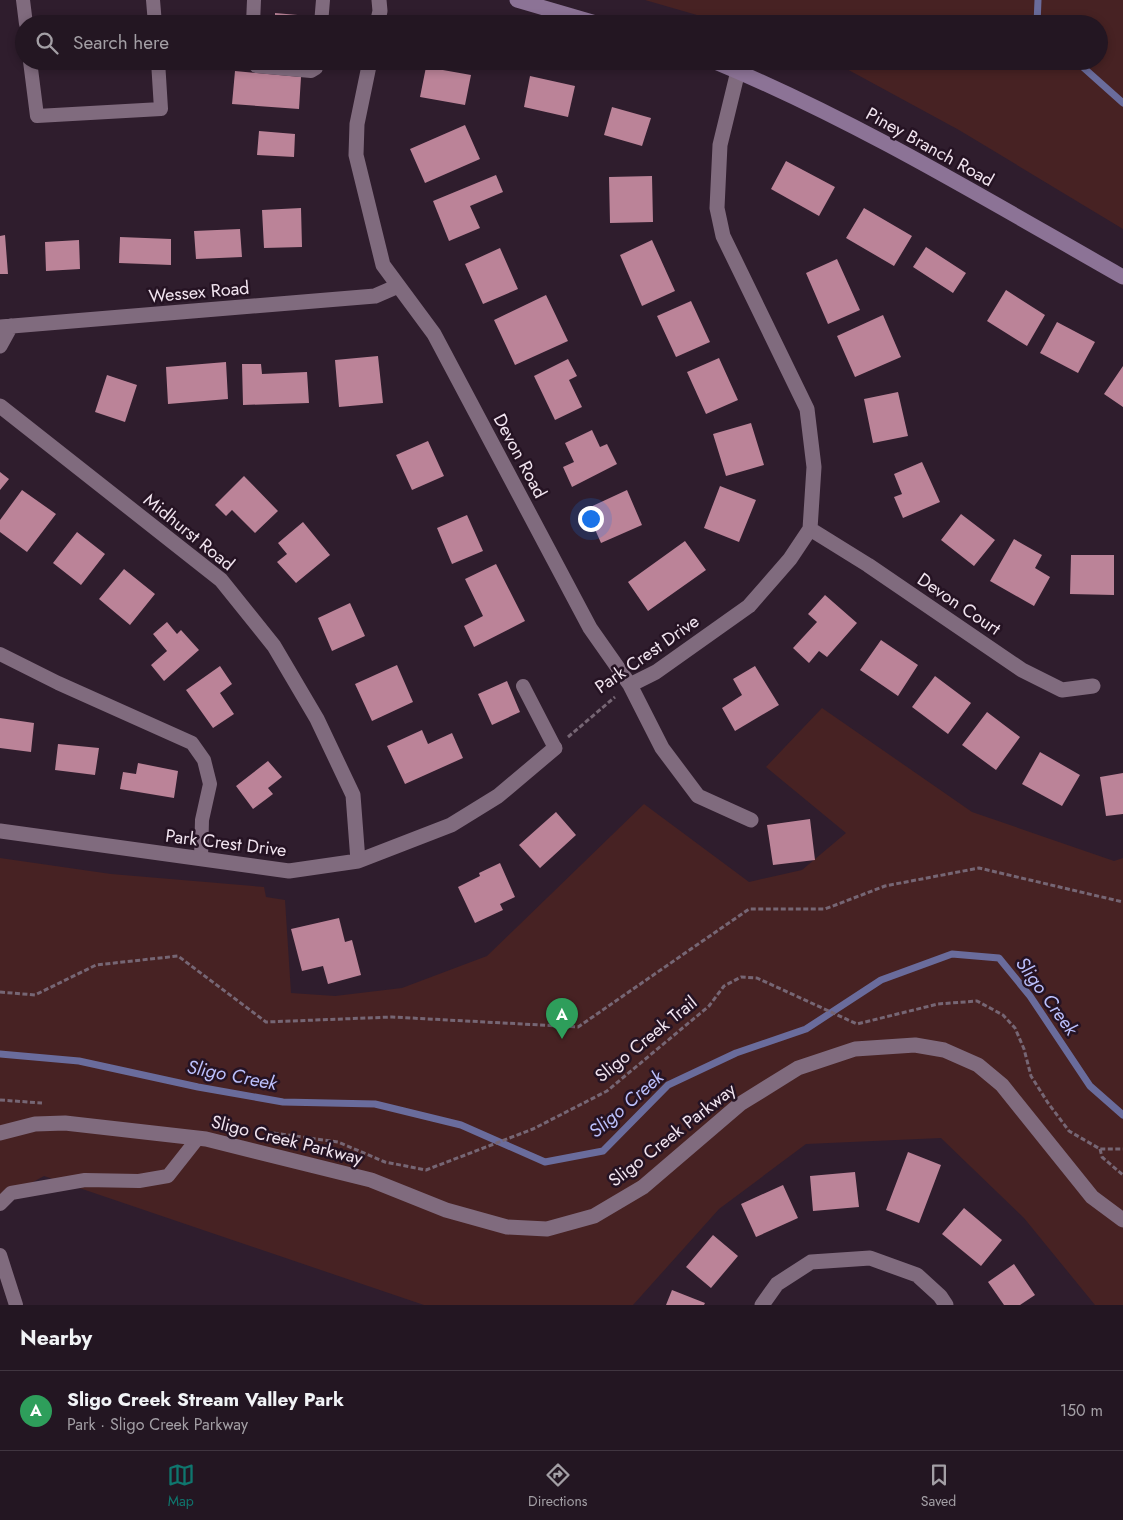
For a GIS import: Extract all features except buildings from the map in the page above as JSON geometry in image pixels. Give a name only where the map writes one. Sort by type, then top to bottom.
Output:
[{"type":"main road","points":[[517,0],[568,15]]},
{"type":"main road","name":"Piney Branch Road","points":[[738,71],[876,137],[1123,277]]},
{"type":"street","points":[[379,0],[379,15]]},
{"type":"street","name":"Devon Road","points":[[368,70],[357,124],[356,155],[382,265],[434,334],[590,628],[630,685],[662,748],[698,796],[751,820]]},
{"type":"street","name":"Park Crest Drive","points":[[630,685],[656,672],[749,606],[790,559],[810,529],[814,467],[807,409],[723,236],[717,208],[720,145],[738,71]]},
{"type":"street","name":"Wessex Road","points":[[6,326],[375,296],[398,286]]},
{"type":"street","points":[[0,346],[6,326]]},
{"type":"street","name":"Midhurst Road","points":[[0,406],[222,580],[274,646],[317,719],[353,795],[358,861]]},
{"type":"street","name":"Devon Court","points":[[810,529],[868,565],[1022,670],[1062,690],[1092,686]]},
{"type":"street","name":"Park Crest Drive","points":[[0,831],[289,871],[358,861],[451,825],[498,796],[554,748]]},
{"type":"street","name":"Sligo Creek Parkway","points":[[0,1133],[35,1124],[66,1123],[198,1138],[371,1180],[446,1210],[499,1224],[547,1229],[594,1216],[643,1186],[740,1104],[798,1068],[855,1049],[915,1045],[944,1050],[978,1065],[1002,1085],[1092,1197],[1123,1220]]},
{"type":"street","points":[[762,1305],[777,1284],[811,1262],[870,1258],[917,1276],[940,1296],[946,1305]]},
{"type":"lane","points":[[23,0],[25,15]]},
{"type":"lane","points":[[153,0],[154,15]]},
{"type":"lane","points":[[253,15],[254,0]]},
{"type":"lane","points":[[322,15],[323,0]]},
{"type":"lane","points":[[31,70],[37,116],[161,110],[159,70]]},
{"type":"lane","points":[[299,70],[312,70]]},
{"type":"lane","points":[[0,654],[58,683],[192,743],[204,760],[210,784],[202,820],[201,859]]},
{"type":"lane","points":[[523,686],[554,748]]},
{"type":"lane","points":[[0,1204],[11,1193],[85,1180],[139,1182],[168,1176],[198,1138]]},
{"type":"lane","points":[[0,1255],[16,1305]]},
{"type":"path","name":"Park Crest Drive","points":[[554,748],[630,685]]},
{"type":"path","points":[[0,992],[35,996],[96,965],[178,956],[266,1022],[392,1017],[578,1027],[749,909],[825,909],[885,886],[979,868],[1123,902]]},
{"type":"path","name":"Sligo Creek Trail","points":[[426,1170],[532,1129],[607,1091],[709,1006],[724,986],[741,977],[757,978],[850,1021]]},
{"type":"path","points":[[1100,1150],[1102,1157],[1123,1175]]},
{"type":"shaded area","points":[[645,0],[1123,0],[1123,229],[959,130],[849,70],[1108,70],[1108,15],[697,15]]},
{"type":"shaded area","points":[[822,708],[972,812],[1114,861],[1123,858],[1123,1305],[1095,1305],[1024,1218],[941,1138],[806,1144],[719,1209],[633,1305],[424,1305],[44,1176],[0,1200],[0,858],[111,874],[264,887],[266,897],[285,900],[291,993],[335,996],[402,988],[487,956],[644,804],[749,882],[802,870],[846,833],[766,767]]},
{"type":"waterway","name":"Sligo Creek","points":[[1037,15],[1038,0]]},
{"type":"waterway","name":"Sligo Creek","points":[[1086,70],[1123,103]]},
{"type":"waterway","name":"Sligo Creek","points":[[0,1054],[79,1061],[198,1087],[283,1102],[375,1104],[461,1125],[545,1162],[603,1151],[668,1085],[736,1053],[806,1029],[881,980],[952,954],[999,958],[1030,996],[1090,1086],[1123,1115]]},
{"type":"place","name":"Sligo Creek Stream Valley Park","points":[[562,1039]]}]
